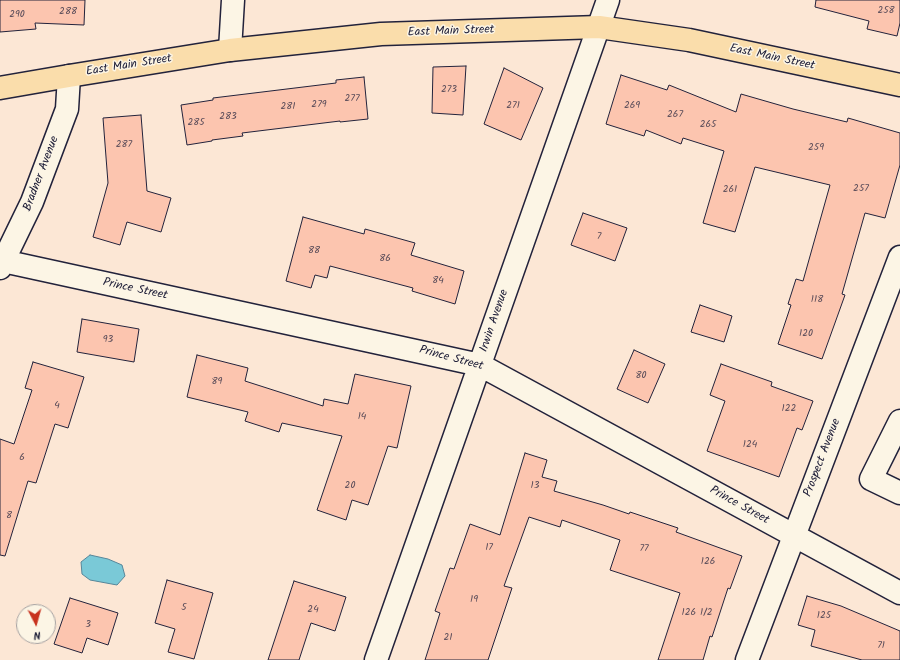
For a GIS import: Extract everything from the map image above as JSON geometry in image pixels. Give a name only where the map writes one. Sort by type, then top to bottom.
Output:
[{"type":"main road","name":"East Main Street","points":[[0,88],[230,50],[381,34],[599,27],[690,40],[900,85]]},
{"type":"street","points":[[230,50],[233,0]]},
{"type":"street","name":"Irwin Avenue","points":[[376,660],[608,0]]},
{"type":"street","name":"Bradner Avenue","points":[[2,264],[32,202],[67,109],[69,76]]},
{"type":"street","name":"Prospect Avenue","points":[[747,660],[900,257]]},
{"type":"street","name":"Prince Street","points":[[2,264],[480,364],[900,593]]},
{"type":"street","points":[[900,421],[871,479],[900,493]]},
{"type":"water","points":[[90,555],[108,559],[122,565],[125,576],[117,585],[90,580],[82,574],[81,562]]},
{"type":"building","points":[[0,0],[85,0],[84,25],[35,23],[36,29],[0,32]]},
{"type":"building","points":[[816,0],[900,0],[900,23],[897,36],[867,29],[869,21],[815,7]]},
{"type":"building","points":[[466,66],[463,115],[432,113],[433,67]]},
{"type":"building","points":[[504,68],[543,88],[521,140],[484,124]]},
{"type":"building","points":[[621,75],[667,90],[669,85],[736,112],[741,94],[793,109],[847,122],[848,118],[900,133],[900,165],[885,218],[865,213],[842,294],[845,295],[822,359],[778,344],[791,305],[788,304],[796,279],[803,281],[830,185],[755,167],[735,232],[703,223],[724,151],[683,138],[681,144],[646,130],[644,136],[606,124]]},
{"type":"building","points":[[364,77],[368,119],[242,133],[243,136],[187,145],[181,105],[213,100],[213,98],[336,83],[336,80]]},
{"type":"building","points":[[141,115],[147,191],[171,198],[161,232],[127,222],[120,245],[93,237],[108,183],[103,118]]},
{"type":"building","points":[[583,213],[627,228],[615,261],[571,245]]},
{"type":"building","points":[[303,217],[364,234],[365,229],[415,243],[411,255],[464,271],[455,304],[412,291],[413,288],[330,266],[327,278],[315,275],[311,288],[286,281]]},
{"type":"building","points":[[700,305],[732,316],[724,342],[691,332]]},
{"type":"building","points":[[82,319],[139,329],[134,362],[77,352]]},
{"type":"building","points":[[634,350],[665,364],[648,403],[617,389]]},
{"type":"building","points":[[197,355],[248,368],[245,381],[323,406],[324,399],[348,404],[355,374],[411,386],[397,448],[388,446],[368,505],[352,500],[346,520],[317,510],[342,436],[282,423],[279,432],[245,421],[248,412],[187,397]]},
{"type":"building","points":[[33,362],[84,377],[68,428],[55,424],[36,483],[28,481],[5,556],[0,555],[0,439],[14,444],[32,390],[25,388]]},
{"type":"building","points":[[721,364],[772,382],[771,386],[813,401],[802,430],[797,428],[779,477],[707,451],[725,401],[710,395]]},
{"type":"building","points":[[525,453],[547,460],[542,477],[557,481],[554,491],[629,514],[630,512],[678,528],[676,532],[742,556],[730,589],[728,588],[712,637],[710,636],[703,660],[658,660],[680,593],[610,570],[620,540],[562,520],[560,527],[529,517],[504,586],[512,588],[488,660],[425,660],[440,613],[435,611],[450,568],[454,569],[470,524],[500,535]]},
{"type":"building","points":[[167,580],[213,593],[194,659],[168,652],[175,629],[155,623]]},
{"type":"building","points":[[294,581],[346,597],[335,631],[311,623],[299,660],[268,660]]},
{"type":"building","points":[[807,596],[841,606],[900,631],[900,660],[862,660],[811,646],[815,630],[798,625]]},
{"type":"building","points":[[70,598],[118,613],[108,645],[87,638],[82,653],[54,644],[56,644],[56,638]]}]
